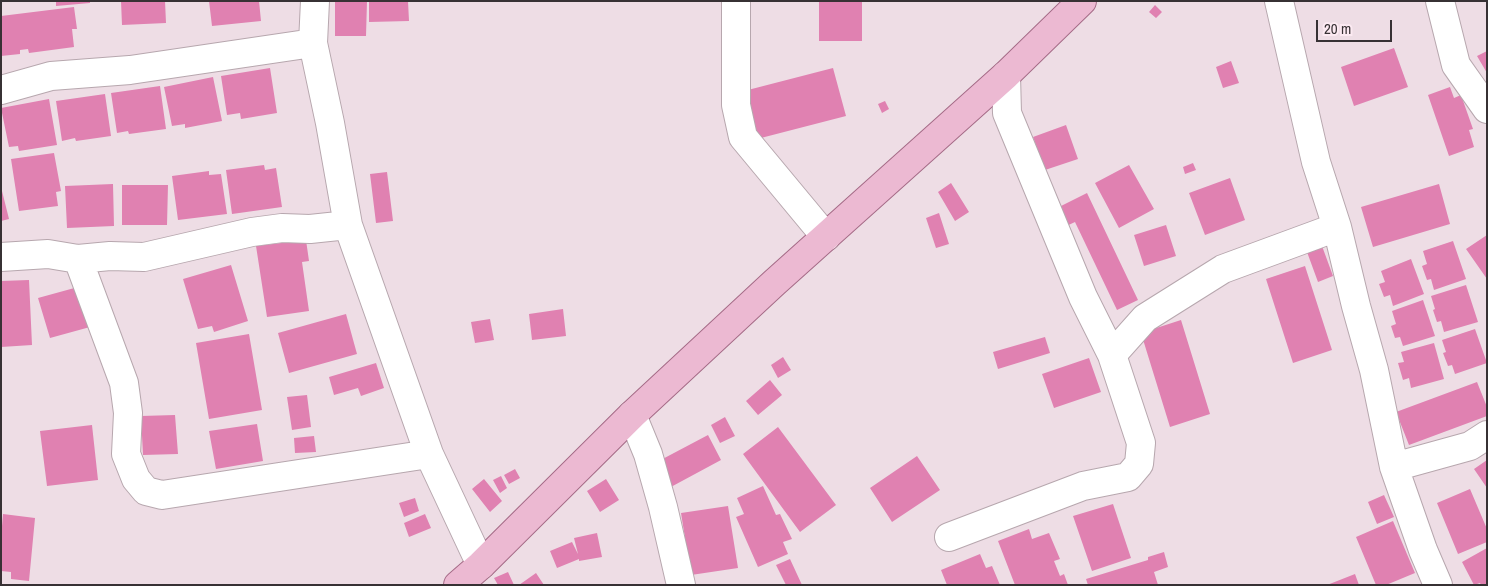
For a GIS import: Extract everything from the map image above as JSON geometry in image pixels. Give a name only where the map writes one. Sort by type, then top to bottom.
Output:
[{"type":"main road","points":[[458,585],[481,565],[632,415],[774,283],[1006,74],[1082,1]]},
{"type":"street","points":[[315,1],[313,43],[330,123],[348,225],[429,454],[481,565]]},
{"type":"street","points":[[736,1],[736,105],[743,137],[826,238]]},
{"type":"street","points":[[1279,1],[1316,162],[1337,227],[1374,370],[1394,467],[1423,550],[1438,585]]},
{"type":"street","points":[[1440,1],[1456,65],[1487,108]]},
{"type":"street","points":[[1,90],[51,76],[130,70],[313,43]]},
{"type":"street","points":[[949,537],[1083,486],[1128,477],[1140,464],[1141,443],[1112,355],[1083,297],[1007,113],[1006,74]]},
{"type":"street","points":[[1,257],[48,254],[78,259],[110,256],[144,257],[252,232],[282,228],[310,229],[348,225]]},
{"type":"street","points":[[1112,355],[1144,318],[1223,269],[1337,227]]},
{"type":"street","points":[[78,259],[124,383],[128,414],[126,454],[136,479],[146,491],[162,495],[429,454]]},
{"type":"street","points":[[632,415],[651,463],[681,585]]},
{"type":"street","points":[[1394,467],[1470,446],[1487,435]]},
{"type":"building","points":[[56,1],[90,1],[90,3],[56,6]]},
{"type":"building","points":[[121,1],[165,1],[166,23],[122,25]]},
{"type":"building","points":[[209,1],[259,1],[261,21],[212,26]]},
{"type":"building","points":[[335,1],[367,1],[366,36],[335,36]]},
{"type":"building","points":[[369,1],[408,1],[409,21],[369,22]]},
{"type":"building","points":[[819,1],[862,1],[862,41],[819,41]]},
{"type":"building","points":[[1155,5],[1162,12],[1156,18],[1149,12]]},
{"type":"building","points":[[74,7],[77,29],[72,29],[74,47],[29,53],[28,49],[20,50],[20,54],[1,56],[1,16]]},
{"type":"building","points":[[1394,48],[1408,87],[1354,106],[1341,67]]},
{"type":"building","points":[[1487,51],[1487,73],[1477,56]]},
{"type":"building","points":[[1231,61],[1239,83],[1223,88],[1216,67]]},
{"type":"building","points":[[270,68],[277,113],[241,119],[240,113],[227,115],[221,76]]},
{"type":"building","points":[[833,68],[846,116],[757,139],[744,91]]},
{"type":"building","points":[[213,77],[222,121],[185,128],[185,124],[172,126],[164,87]]},
{"type":"building","points":[[160,86],[166,129],[129,134],[128,131],[117,133],[111,93]]},
{"type":"building","points":[[1450,87],[1454,98],[1461,95],[1473,129],[1469,130],[1474,147],[1449,156],[1428,95]]},
{"type":"building","points":[[105,94],[111,136],[76,141],[75,138],[62,141],[56,101]]},
{"type":"building","points":[[49,99],[57,145],[19,151],[18,146],[9,147],[1,108]]},
{"type":"building","points":[[885,101],[889,109],[882,113],[878,104]]},
{"type":"building","points":[[1066,125],[1078,159],[1045,170],[1033,137]]},
{"type":"building","points":[[54,153],[61,191],[56,192],[58,206],[19,211],[11,159]]},
{"type":"building","points":[[1193,163],[1196,170],[1185,174],[1183,167]]},
{"type":"building","points":[[264,165],[265,170],[276,168],[282,207],[232,214],[226,170]]},
{"type":"building","points":[[1129,165],[1154,209],[1119,228],[1095,183]]},
{"type":"building","points":[[209,171],[209,175],[221,174],[227,214],[178,220],[172,176]]},
{"type":"building","points":[[387,172],[393,221],[376,223],[370,174]]},
{"type":"building","points":[[1230,178],[1245,220],[1205,235],[1189,193]]},
{"type":"building","points":[[951,183],[969,212],[955,221],[938,192]]},
{"type":"building","points":[[113,184],[114,226],[67,228],[65,186]]},
{"type":"building","points":[[1439,184],[1450,224],[1373,247],[1361,207]]},
{"type":"building","points":[[122,185],[168,185],[167,225],[122,225]]},
{"type":"building","points":[[1,187],[9,219],[1,221]]},
{"type":"building","points":[[1087,193],[1138,300],[1117,310],[1075,222],[1060,229],[1051,211]]},
{"type":"building","points":[[939,213],[949,244],[936,248],[926,218]]},
{"type":"building","points":[[1166,225],[1176,256],[1144,266],[1134,235]]},
{"type":"building","points":[[1487,235],[1487,279],[1466,249]]},
{"type":"building","points":[[306,240],[309,261],[302,262],[309,311],[267,317],[256,246]]},
{"type":"building","points":[[1453,241],[1466,279],[1434,290],[1431,279],[1427,280],[1422,266],[1427,264],[1423,251]]},
{"type":"building","points":[[1322,246],[1333,276],[1318,282],[1307,252]]},
{"type":"building","points":[[1411,259],[1424,294],[1393,306],[1390,295],[1384,297],[1379,284],[1385,282],[1381,271]]},
{"type":"building","points":[[231,265],[248,321],[214,332],[212,326],[198,329],[183,279]]},
{"type":"building","points":[[1305,266],[1332,350],[1293,363],[1266,279]]},
{"type":"building","points":[[29,280],[32,345],[1,347],[1,281]]},
{"type":"building","points":[[1466,285],[1478,322],[1444,332],[1441,321],[1437,322],[1431,296]]},
{"type":"building","points":[[78,287],[90,327],[50,338],[38,298]]},
{"type":"building","points":[[1423,300],[1435,336],[1403,346],[1400,337],[1395,338],[1391,326],[1396,324],[1392,311]]},
{"type":"building","points":[[563,309],[566,336],[532,340],[529,314]]},
{"type":"building","points":[[346,314],[357,354],[289,373],[278,333]]},
{"type":"building","points":[[490,319],[494,340],[475,343],[471,322]]},
{"type":"building","points":[[1181,320],[1210,414],[1170,427],[1141,333]]},
{"type":"building","points":[[1475,329],[1487,363],[1455,374],[1452,365],[1448,366],[1443,353],[1446,352],[1442,340]]},
{"type":"building","points":[[249,334],[262,410],[209,419],[196,343]]},
{"type":"building","points":[[1045,337],[1050,353],[998,369],[993,352]]},
{"type":"building","points":[[1434,343],[1444,379],[1411,388],[1409,378],[1403,380],[1398,363],[1404,362],[1401,352]]},
{"type":"building","points":[[783,357],[791,370],[778,378],[771,365]]},
{"type":"building","points":[[1089,358],[1101,392],[1054,408],[1042,374]]},
{"type":"building","points":[[376,363],[384,388],[361,396],[358,388],[334,395],[329,377]]},
{"type":"building","points":[[770,380],[782,395],[758,415],[746,401]]},
{"type":"building","points":[[1477,382],[1487,407],[1487,416],[1409,445],[1396,412]]},
{"type":"building","points":[[307,395],[311,427],[292,430],[287,397]]},
{"type":"building","points":[[175,415],[178,454],[143,455],[141,416]]},
{"type":"building","points":[[725,417],[735,436],[720,443],[711,425]]},
{"type":"building","points":[[257,424],[263,461],[216,469],[209,431]]},
{"type":"building","points":[[92,425],[98,480],[47,486],[40,431]]},
{"type":"building","points":[[778,427],[836,505],[800,532],[743,454]]},
{"type":"building","points":[[708,435],[721,460],[669,488],[655,463]]},
{"type":"building","points":[[314,436],[316,452],[295,453],[294,438]]},
{"type":"building","points":[[917,456],[940,490],[892,522],[870,488]]},
{"type":"building","points":[[1487,460],[1487,488],[1474,469]]},
{"type":"building","points":[[515,469],[520,478],[509,484],[504,475]]},
{"type":"building","points":[[501,476],[507,488],[500,493],[493,480]]},
{"type":"building","points":[[484,479],[502,501],[490,512],[472,489]]},
{"type":"building","points":[[606,479],[619,500],[600,512],[587,491]]},
{"type":"building","points":[[763,486],[776,515],[780,514],[792,539],[783,542],[788,554],[758,567],[736,517],[744,514],[737,498]]},
{"type":"building","points":[[1470,489],[1487,529],[1487,542],[1458,554],[1437,503]]},
{"type":"building","points":[[1384,495],[1394,517],[1377,524],[1368,502]]},
{"type":"building","points":[[415,498],[419,511],[404,517],[399,503]]},
{"type":"building","points":[[1113,504],[1131,558],[1092,571],[1073,516]]},
{"type":"building","points":[[728,506],[738,568],[691,575],[681,513]]},
{"type":"building","points":[[3,514],[35,518],[29,581],[11,579],[11,572],[1,571]]},
{"type":"building","points":[[425,514],[431,528],[409,537],[404,523]]},
{"type":"building","points":[[1393,521],[1415,573],[1386,585],[1376,585],[1356,537]]},
{"type":"building","points":[[1029,529],[1032,539],[1049,533],[1060,559],[1054,561],[1060,576],[1064,574],[1068,585],[1015,585],[998,541]]},
{"type":"building","points":[[597,533],[602,557],[579,561],[579,559],[557,568],[550,551],[572,542],[578,554],[574,538]]},
{"type":"building","points":[[1487,548],[1487,585],[1481,585],[1480,583],[1474,585],[1462,562]]},
{"type":"building","points":[[1164,552],[1168,567],[1154,572],[1158,585],[1088,585],[1086,579],[1148,560],[1148,557]]},
{"type":"building","points":[[980,554],[986,568],[992,566],[1000,585],[947,585],[941,570]]},
{"type":"building","points":[[790,559],[802,585],[786,585],[776,565]]},
{"type":"building","points":[[508,572],[514,585],[498,585],[494,578]]},
{"type":"building","points":[[536,573],[544,585],[519,585]]},
{"type":"building","points":[[1355,574],[1359,585],[1327,585]]}]
